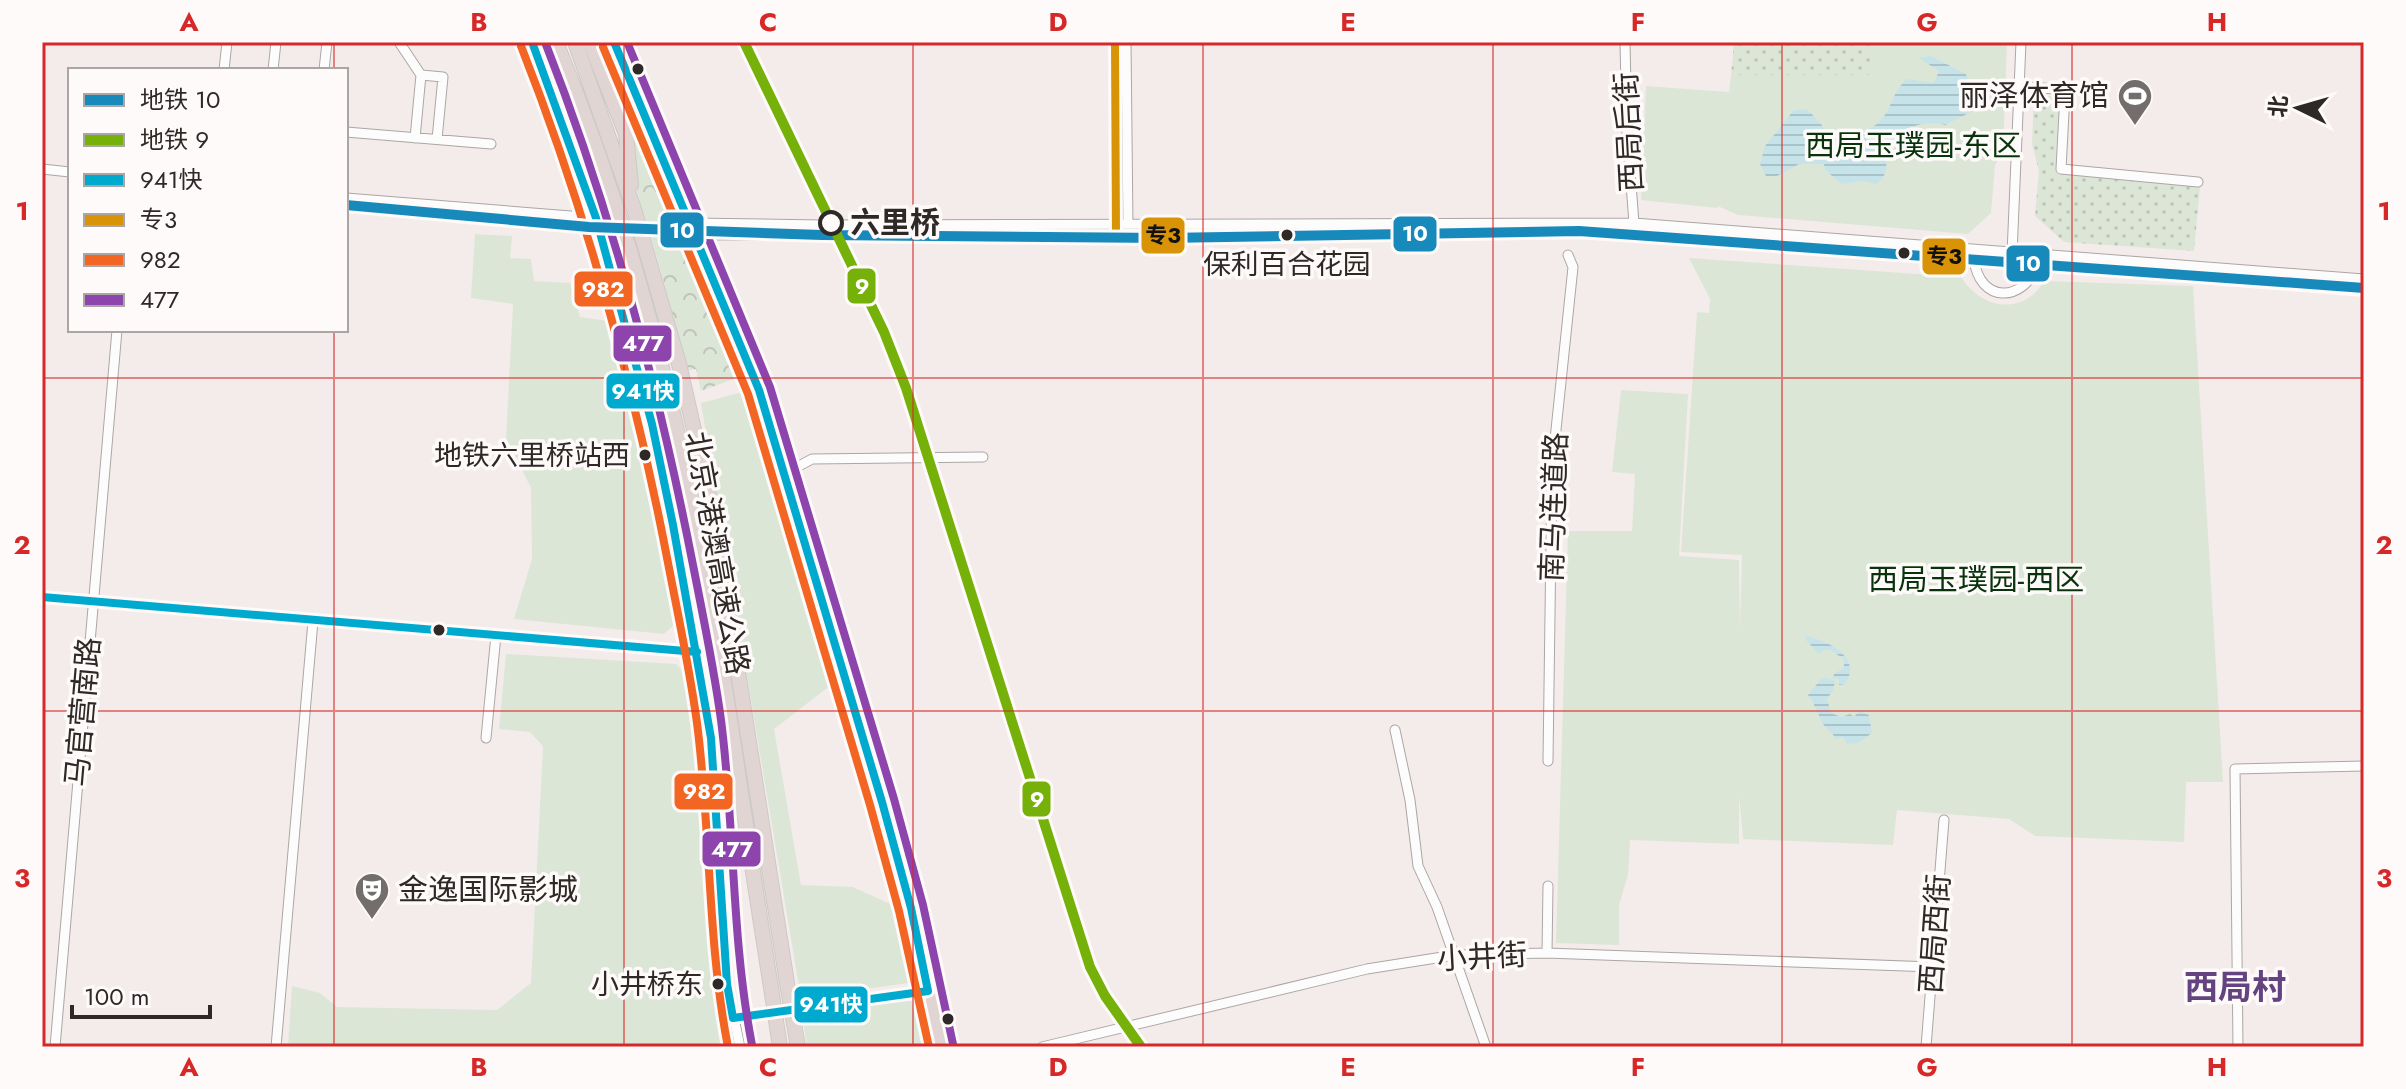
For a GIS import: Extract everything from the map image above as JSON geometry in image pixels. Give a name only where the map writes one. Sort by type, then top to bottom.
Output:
[{"type":"highway","points":[[556,42],[618,214],[659,361],[695,516],[780,1047]]},
{"type":"highway","name":"北京-港澳高速公路","points":[[575,42],[634,209],[679,364],[713,513],[798,1047]]},
{"type":"highway","points":[[590,42],[626,134],[634,209]]},
{"type":"highway","points":[[614,42],[759,390],[882,802],[911,908],[941,1047]]},
{"type":"highway","points":[[652,424],[695,516]]},
{"type":"highway","points":[[711,738],[718,653]]},
{"type":"street","points":[[224,68],[227,42]]},
{"type":"street","points":[[273,68],[276,42]]},
{"type":"street","points":[[324,68],[327,42]]},
{"type":"street","points":[[399,42],[421,75],[415,138]]},
{"type":"street","points":[[532,42],[596,218],[652,424],[711,738],[727,984],[740,1047]]},
{"type":"street","points":[[1115,42],[1116,236]]},
{"type":"street","points":[[1126,42],[1127,236]]},
{"type":"street","name":"西局后街","points":[[1625,42],[1627,132],[1634,223]]},
{"type":"street","points":[[2012,256],[2021,42]]},
{"type":"street","points":[[421,75],[443,77],[437,139]]},
{"type":"street","points":[[2020,87],[2058,89],[2065,94],[2061,169],[2198,182]]},
{"type":"street","points":[[348,132],[491,144]]},
{"type":"street","points":[[42,169],[68,172]]},
{"type":"street","points":[[348,198],[596,218]]},
{"type":"street","points":[[693,229],[1634,223],[2012,256],[2364,279]]},
{"type":"street","points":[[693,229],[1116,236],[1634,232],[1974,259],[2012,256],[2038,264],[2364,290]]},
{"type":"street","name":"南马连道路","points":[[1548,761],[1552,468],[1573,267],[1568,255]]},
{"type":"street","points":[[1974,259],[1980,281],[1985,287],[1999,293],[2022,289],[2033,277],[2038,264]]},
{"type":"street","name":"马官营南路","points":[[55,1047],[117,332]]},
{"type":"street","points":[[784,474],[812,459],[983,457]]},
{"type":"street","points":[[42,597],[697,652]]},
{"type":"street","points":[[276,1047],[313,621]]},
{"type":"street","points":[[486,738],[496,635]]},
{"type":"street","points":[[1395,730],[1410,800],[1418,866],[1455,955],[1486,1047]]},
{"type":"street","points":[[2238,1047],[2235,769],[2364,766]]},
{"type":"street","name":"西局西街","points":[[1926,1047],[1944,820]]},
{"type":"street","points":[[1547,953],[1548,886]]},
{"type":"street","name":"小井街","points":[[1042,1047],[1367,969],[1455,955],[1547,953],[1933,967]]},
{"type":"street","points":[[733,1018],[928,991]]},
{"type":"green space","points":[[1734,42],[1873,42],[1870,75],[1731,75]]},
{"type":"green space","name":"西局玉璞园-东区","points":[[1873,42],[2007,42],[2003,152],[1995,165],[1991,213],[1968,234],[1738,215],[1718,206],[1641,200],[1646,86],[1729,92],[1731,75],[1869,75]]},
{"type":"green space","points":[[2034,94],[2062,98],[2058,172],[2200,187],[2194,251],[2064,242],[2035,216],[2039,171],[2032,144]]},
{"type":"green space","points":[[633,123],[734,379],[701,391],[696,369],[685,371],[662,275],[636,188],[627,127]]},
{"type":"green space","points":[[475,234],[512,236],[510,258],[531,259],[534,281],[570,283],[580,317],[608,321],[678,621],[664,634],[514,619],[532,559],[531,488],[506,438],[513,304],[471,298]]},
{"type":"green space","name":"西局玉璞园-西区","points":[[1689,258],[1961,277],[1981,297],[2008,305],[2027,299],[2045,281],[2193,286],[2223,782],[2186,782],[2184,842],[2035,836],[2009,819],[1897,810],[1893,845],[1743,839],[1739,796],[1739,844],[1630,840],[1628,875],[1619,905],[1619,945],[1556,943],[1568,531],[1632,531],[1635,474],[1612,472],[1621,390],[1688,394],[1679,556],[1739,560],[1740,628],[1742,555],[1681,552],[1697,312],[1709,313],[1710,299]]},
{"type":"green space","points":[[746,391],[831,685],[774,729],[801,885],[853,887],[897,907],[915,982],[801,998],[701,403]]},
{"type":"green space","points":[[506,654],[676,664],[689,677],[721,1016],[727,1047],[288,1047],[292,986],[320,993],[337,1007],[497,1010],[531,983],[543,746],[530,732],[499,729]]},
{"type":"green space","points":[[915,1000],[926,1047],[807,1047],[802,1014]]},
{"type":"water","points":[[1931,56],[1966,74],[1977,109],[1945,125],[1927,123],[1903,133],[1892,146],[1885,173],[1877,184],[1862,181],[1842,184],[1825,170],[1824,164],[1799,164],[1777,176],[1766,176],[1760,164],[1765,146],[1794,110],[1806,109],[1820,123],[1826,132],[1830,151],[1845,148],[1848,131],[1851,133],[1857,128],[1862,131],[1880,122],[1907,79],[1934,83],[1939,71],[1919,58]]},
{"type":"water","points":[[1806,636],[1833,647],[1847,659],[1850,666],[1845,684],[1839,685],[1839,679],[1833,678],[1844,668],[1844,659],[1830,650],[1819,654]]},
{"type":"water","points":[[1821,679],[1835,681],[1827,699],[1831,713],[1854,717],[1859,711],[1869,715],[1872,733],[1858,743],[1847,744],[1843,737],[1836,739],[1823,724],[1808,695]]},
{"type":"metro line","name":"9","points":[[744,42],[884,332],[906,388],[1090,967],[1105,996],[1141,1047]]},
{"type":"metro line","name":"10","points":[[348,205],[589,227],[822,235],[1164,238],[1579,231],[2364,288]]},
{"type":"transit line","name":"941快","points":[[532,42],[596,218],[652,424],[673,525],[711,738],[727,984],[733,1018],[928,991],[911,908],[882,802],[759,390],[614,42]]},
{"type":"transit line","name":"477","points":[[545,42],[612,235],[665,432],[679,498],[721,720],[740,964],[752,1045]]},
{"type":"transit line","name":"477","points":[[627,42],[770,387],[894,799],[923,905],[953,1044]]},
{"type":"transit line","name":"专3","points":[[1115,42],[1116,236],[1634,232],[2364,290]]},
{"type":"transit line","name":"982","points":[[521,46],[568,174],[588,239],[625,369],[656,501],[697,723],[716,966],[728,1047]]},
{"type":"transit line","name":"982","points":[[603,47],[748,394],[870,805],[899,911],[929,1047]]},
{"type":"transit line","name":"941快","points":[[42,597],[697,652]]},
{"type":"place","name":"丽泽体育馆","points":[[2135,127]]},
{"type":"place","name":"六里桥","points":[[831,223]]},
{"type":"place","name":"保利百合花园","points":[[1287,235]]},
{"type":"place","name":"地铁六里桥站西","points":[[645,455]]},
{"type":"place","name":"金逸国际影城","points":[[372,921]]},
{"type":"place","name":"小井桥东","points":[[718,984]]},
{"type":"district","name":"西局村","points":[[2235,987]]}]
